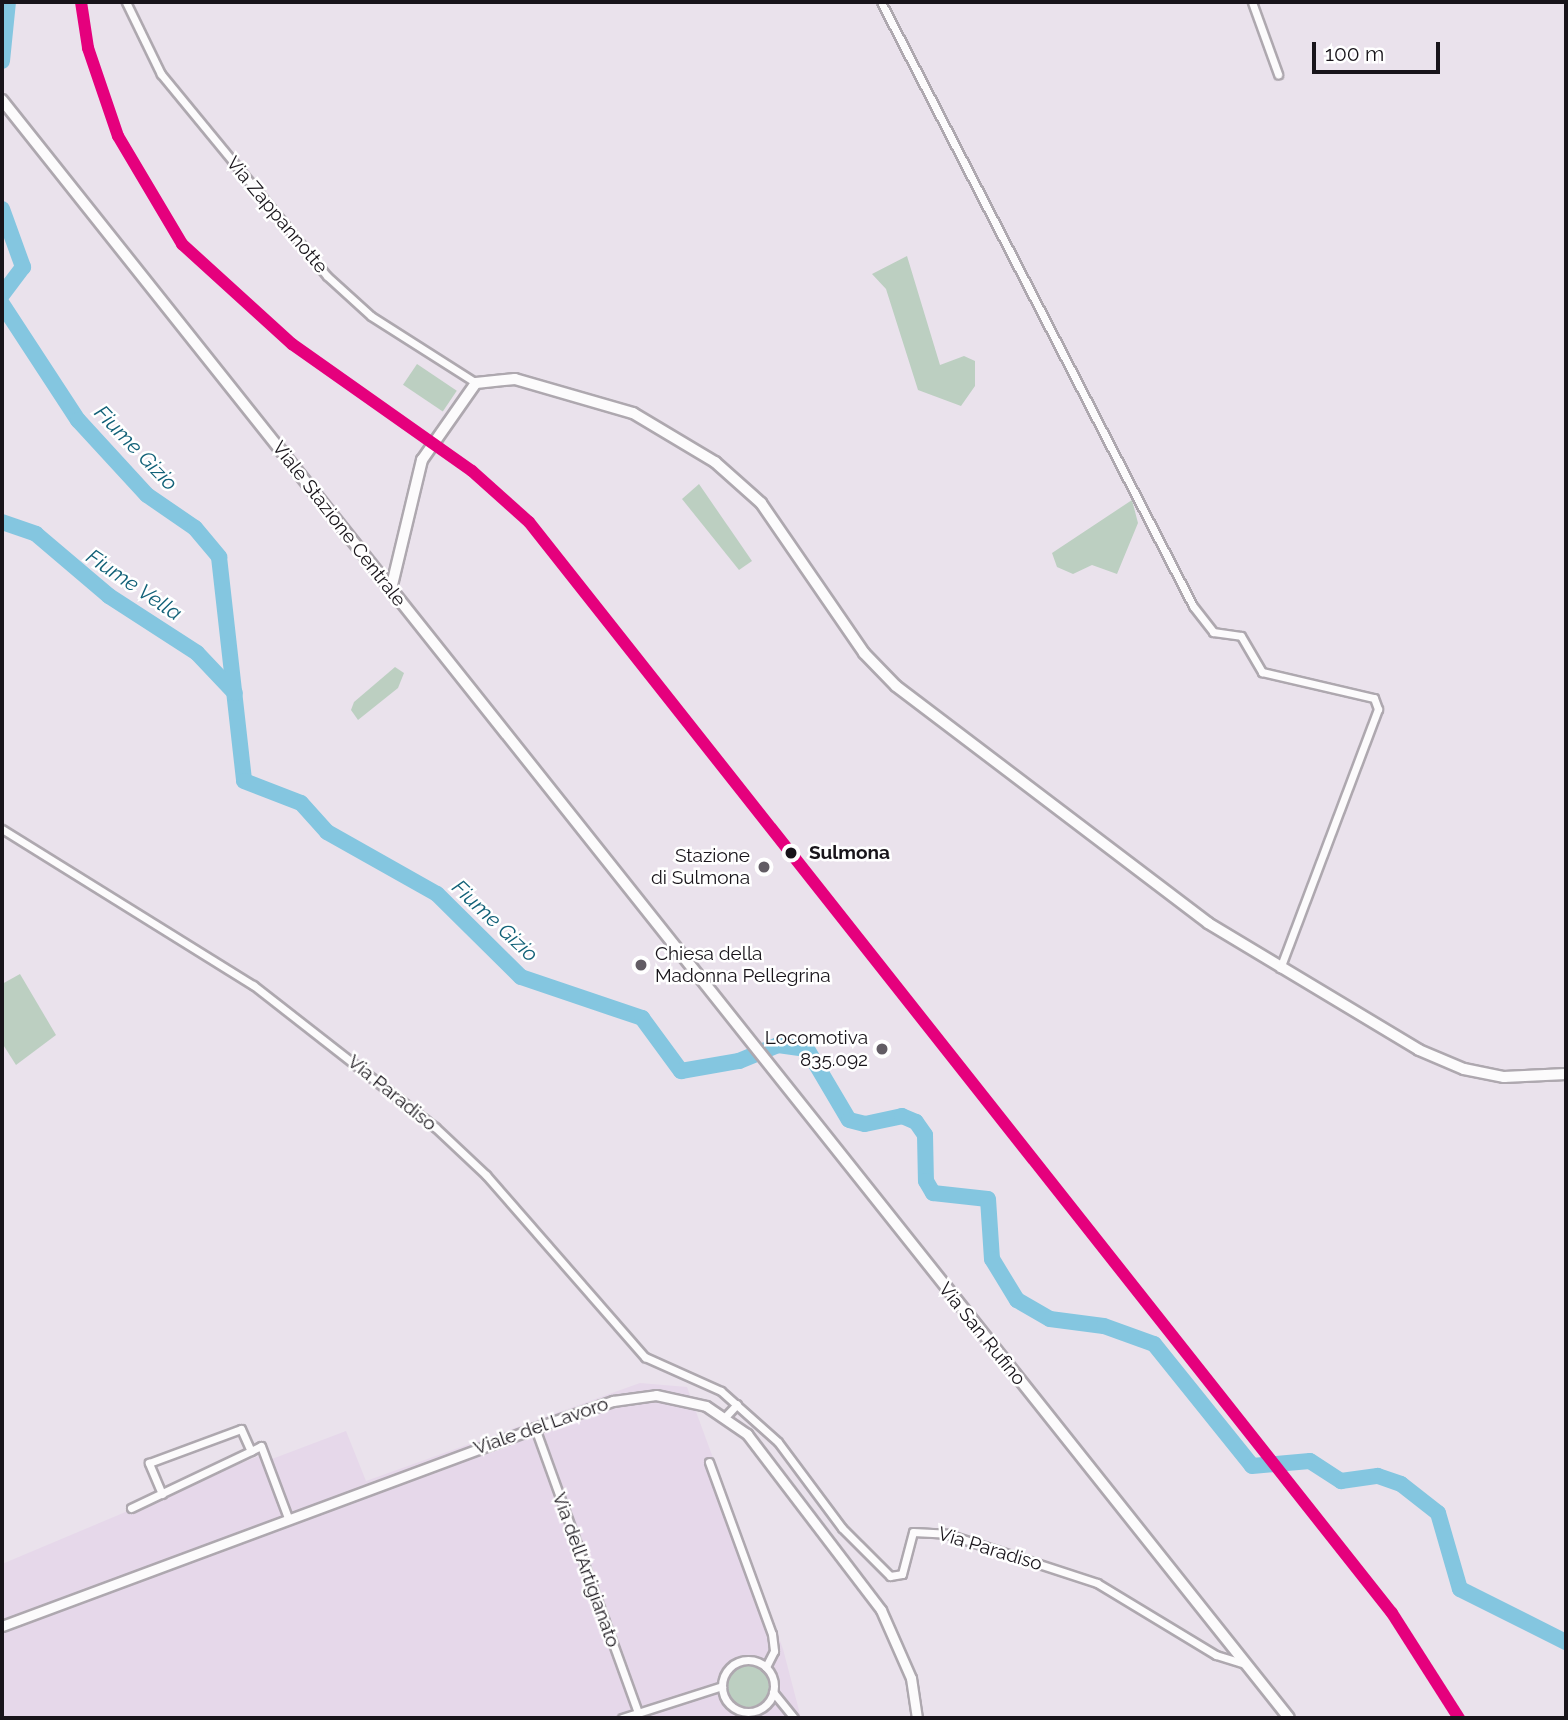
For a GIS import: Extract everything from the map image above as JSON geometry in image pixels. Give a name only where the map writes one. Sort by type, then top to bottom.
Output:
[{"type":"main road","name":"Viale Stazione Centrale","points":[[2,100],[674,950]]},
{"type":"main road","points":[[391,589],[422,460],[476,383],[515,379],[633,413],[715,462],[761,503],[864,653],[896,686],[1208,923],[1280,969],[1464,1069],[1504,1077],[1566,1074]]},
{"type":"main road","name":"Via San Rufino","points":[[674,950],[1289,1718]]},
{"type":"street","name":"Via Zappannotte","points":[[126,2],[161,74],[327,276],[371,316],[476,383]]},
{"type":"street","points":[[881,2],[1193,606],[1213,632],[1241,636],[1262,673],[1374,698],[1378,709],[1280,969]]},
{"type":"street","points":[[1252,2],[1278,74]]},
{"type":"street","name":"Via Paradiso","points":[[2,829],[310,1026],[486,1175],[645,1357],[737,1404],[890,1576],[902,1574],[913,1532],[947,1534],[1097,1583],[1216,1655],[1246,1664]]},
{"type":"street","name":"Viale del Lavoro","points":[[2,1626],[535,1428],[613,1401],[656,1395],[726,1416],[747,1434],[881,1610],[911,1678],[917,1718]]},
{"type":"street","points":[[726,1416],[737,1404]]},
{"type":"street","name":"Via dell'Artigianato","points":[[535,1428],[638,1713]]},
{"type":"street","points":[[162,1494],[149,1463],[242,1429],[251,1451]]},
{"type":"street","points":[[131,1508],[261,1446],[288,1518]]},
{"type":"street","points":[[709,1462],[772,1634],[766,1667],[773,1692],[794,1718]]},
{"type":"street","points":[[622,1718],[722,1686],[738,1662],[766,1667]]},
{"type":"street","points":[[722,1686],[729,1703],[745,1711],[763,1707],[773,1692]]},
{"type":"shaded area","points":[[640,1383],[687,1387],[783,1649],[801,1718],[2,1718],[2,1564],[268,1452],[272,1459],[346,1431],[366,1481]]},
{"type":"green space","points":[[907,256],[940,365],[964,356],[975,361],[975,386],[961,406],[918,390],[886,289],[872,274]]},
{"type":"green space","points":[[417,364],[457,391],[443,412],[403,385]]},
{"type":"green space","points":[[699,484],[752,561],[739,570],[682,499]]},
{"type":"green space","points":[[1132,500],[1138,523],[1117,574],[1092,565],[1073,574],[1057,567],[1052,553]]},
{"type":"green space","points":[[395,667],[404,673],[398,688],[358,720],[351,710],[354,702]]},
{"type":"green space","points":[[20,974],[56,1035],[16,1065],[2,1043],[2,984]]},
{"type":"green space","points":[[748,1665],[763,1671],[769,1686],[763,1701],[748,1707],[733,1701],[727,1686],[733,1671]]},
{"type":"waterway","name":"Fiume Gizio","points":[[2,61],[8,2]]},
{"type":"waterway","name":"Fiume Gizio","points":[[2,209],[23,267],[2,295]]},
{"type":"waterway","name":"Fiume Gizio","points":[[2,304],[78,420],[147,495],[195,528],[219,557],[244,781],[301,803],[327,832],[437,894],[521,977],[642,1018],[681,1071],[739,1061],[778,1045],[807,1049],[849,1120],[865,1124],[902,1116],[916,1122],[925,1135],[926,1181],[933,1193],[988,1199],[992,1259],[1017,1300],[1050,1319],[1104,1326],[1154,1344],[1252,1466],[1310,1461],[1341,1481],[1378,1476],[1401,1484],[1438,1513],[1460,1589],[1566,1642]]},
{"type":"waterway","name":"Fiume Vella","points":[[2,522],[36,534],[109,596],[197,653],[235,693]]},
{"type":"transit line","points":[[81,2],[88,48],[118,136],[182,244],[292,344],[472,471],[529,522],[1392,1613],[1459,1718]]},
{"type":"place","name":"Sulmona","points":[[791,853]]},
{"type":"place","name":"Stazione di Sulmona","points":[[764,867]]},
{"type":"place","name":"Chiesa della Madonna Pellegrina","points":[[641,965]]},
{"type":"place","name":"Locomotiva 835.092","points":[[882,1049]]}]
